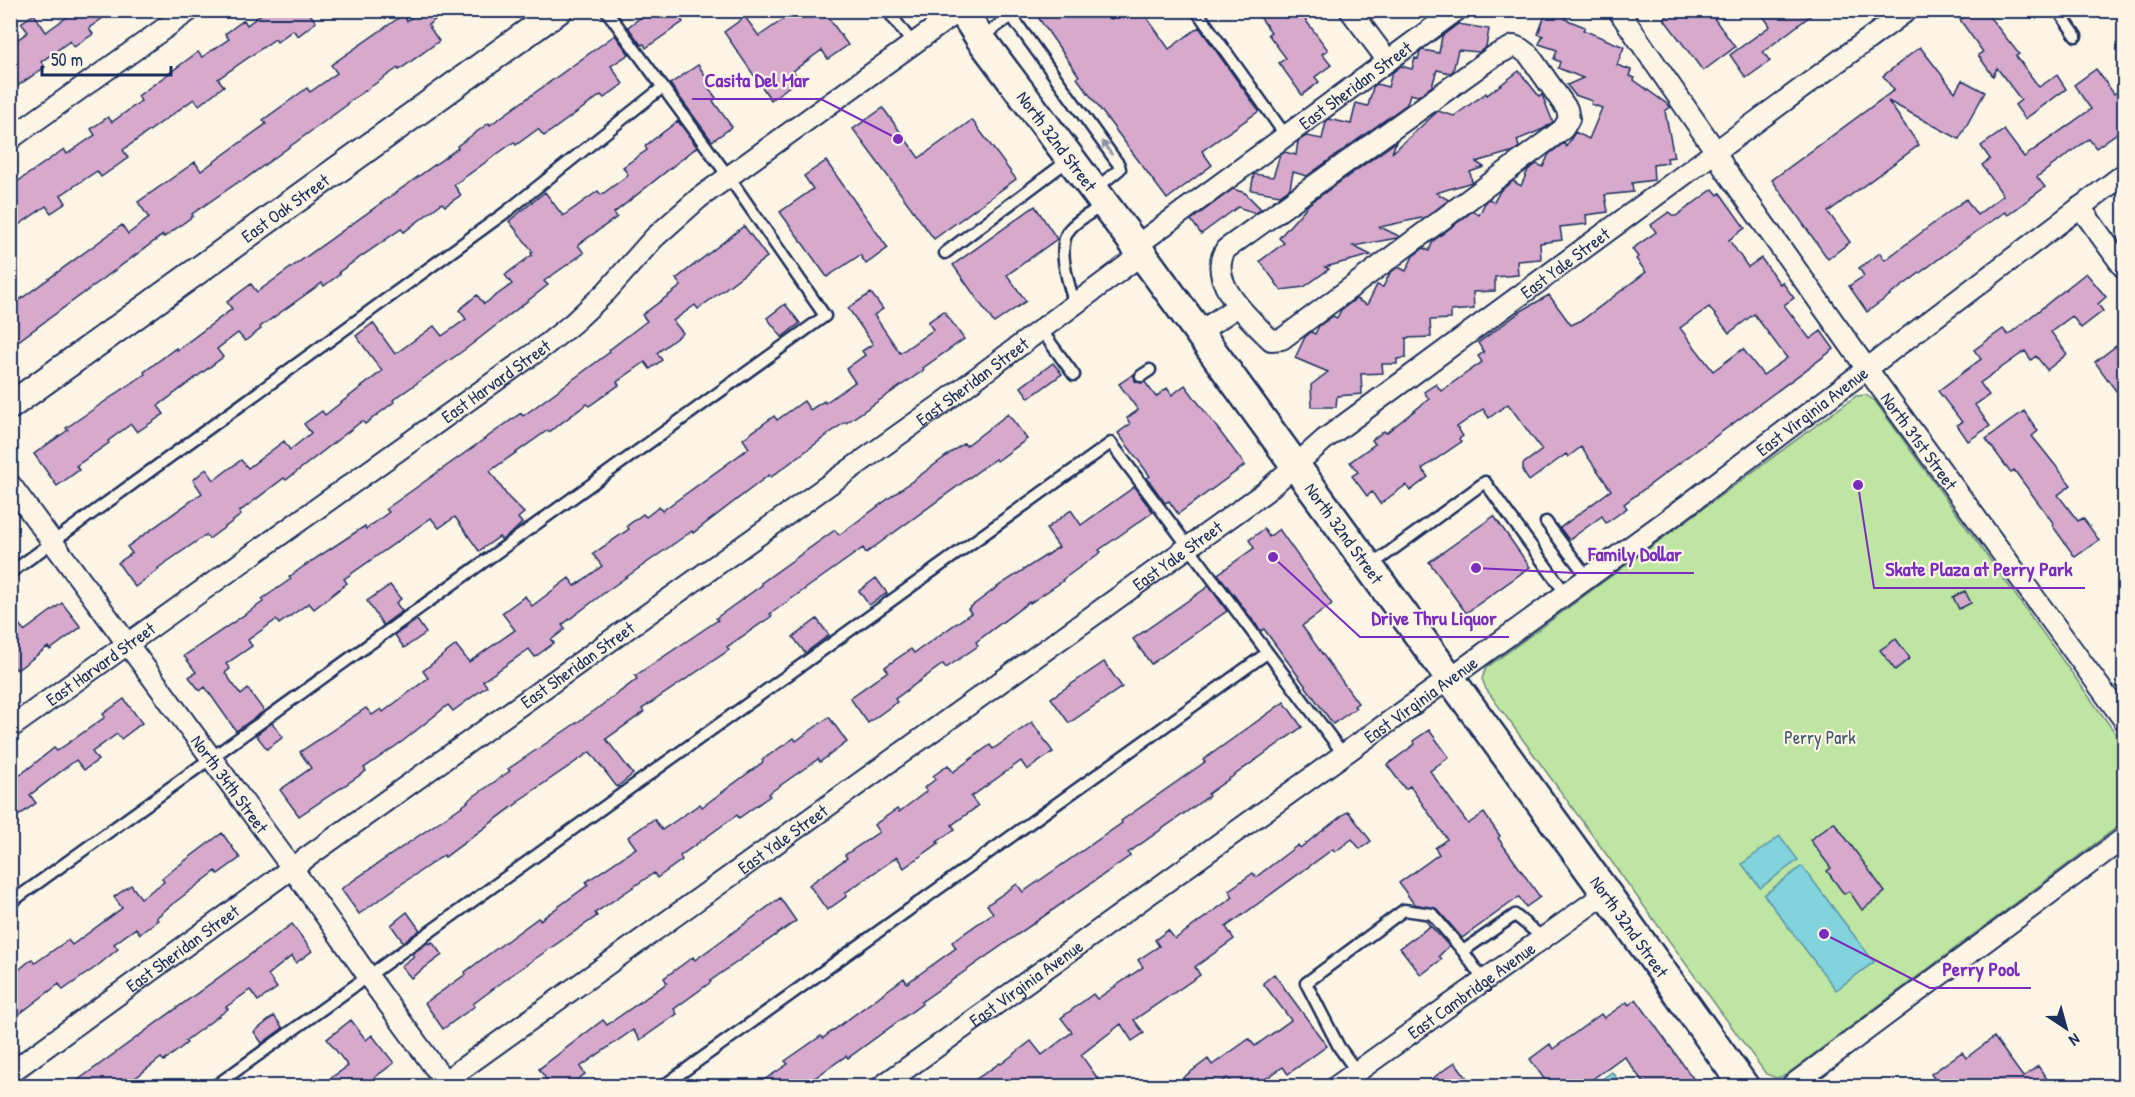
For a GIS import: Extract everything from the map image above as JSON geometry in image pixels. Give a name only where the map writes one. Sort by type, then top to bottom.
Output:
[{"type":"main road","name":"North 32nd Street","points":[[961,10],[1139,250],[1744,1086]]},
{"type":"street","points":[[10,140],[190,10]]},
{"type":"street","name":"East Oak Street","points":[[10,406],[559,10]]},
{"type":"street","name":"East Harvard Street","points":[[10,728],[547,344],[606,292],[668,225],[728,176],[961,10]]},
{"type":"street","points":[[1350,10],[1388,61]]},
{"type":"street","name":"East Sheridan Street","points":[[10,1073],[292,868],[929,413],[1075,305],[1139,250],[1286,136],[1457,10]]},
{"type":"street","name":"North 31st Street","points":[[1618,10],[1717,153],[1724,168],[1867,369],[2124,720]]},
{"type":"street","name":"East Yale Street","points":[[444,1085],[1265,492],[1325,439],[1717,153],[1908,10]]},
{"type":"street","points":[[1514,46],[1529,55],[1567,109],[1569,119],[1563,129],[1282,339],[1270,340],[1238,306],[1226,288],[1219,266],[1221,256],[1226,249],[1494,56],[1514,46]]},
{"type":"street","name":"East Virginia Avenue","points":[[882,1086],[1588,578],[2124,174]]},
{"type":"street","points":[[2080,207],[2124,268]]},
{"type":"street","points":[[1198,333],[1238,306]]},
{"type":"street","name":"North 34th Street","points":[[10,484],[292,868],[444,1085]]},
{"type":"street","points":[[1791,1086],[2124,838]]},
{"type":"street","name":"East Cambridge Avenue","points":[[1337,1086],[1606,893]]},
{"type":"lane","points":[[10,903],[825,316],[728,176],[606,10]]},
{"type":"lane","points":[[894,10],[891,15],[913,44]]},
{"type":"lane","points":[[1196,10],[1286,136]]},
{"type":"lane","points":[[2058,10],[2076,36]]},
{"type":"lane","points":[[980,38],[1009,13],[1119,165],[1120,169],[1099,197],[1067,233],[1064,253],[1068,281],[1075,305]]},
{"type":"lane","points":[[10,573],[506,212],[663,87]]},
{"type":"lane","points":[[945,253],[1071,159]]},
{"type":"lane","points":[[1041,330],[1074,375]]},
{"type":"lane","points":[[215,1086],[1111,443],[1344,754]]},
{"type":"lane","points":[[1368,567],[1485,482],[1566,594]]},
{"type":"lane","points":[[1546,522],[1588,578]]},
{"type":"lane","points":[[663,1086],[1267,653]]},
{"type":"lane","points":[[1357,1072],[1339,1047],[1306,983],[1404,909],[1432,914],[1463,951],[1484,981]]},
{"type":"lane","points":[[1463,951],[1515,915],[1543,938]]},
{"type":"green space","name":"Perry Park","points":[[1866,395],[1875,401],[2124,745],[2124,822],[1786,1075],[1776,1078],[1766,1074],[1486,689],[1482,679],[1486,668],[1856,396]]},
{"type":"water","points":[[1780,836],[1798,860],[1760,888],[1742,864]]},
{"type":"water","points":[[1802,866],[1874,962],[1836,990],[1764,895]]},
{"type":"water","points":[[1612,1072],[1623,1086],[1592,1086]]},
{"type":"building","points":[[77,10],[114,10],[89,28],[93,34],[74,47],[70,41],[41,62],[45,67],[10,91],[10,45],[28,32],[21,23],[34,14],[46,32]]},
{"type":"building","points":[[267,10],[307,10],[316,22],[298,36],[293,30],[277,42],[275,39],[218,79],[224,86],[199,105],[194,99],[123,150],[128,158],[101,177],[97,171],[61,195],[66,203],[51,213],[46,206],[10,231],[10,187],[64,149],[67,154],[95,135],[91,129],[108,117],[112,122],[141,101],[138,96],[198,52],[202,57],[229,39],[225,34],[244,20],[247,25]]},
{"type":"building","points":[[421,10],[448,10],[428,25],[439,41],[346,104],[10,347],[10,307],[122,225],[128,234],[149,218],[138,202],[195,162],[201,171],[266,124],[263,120],[307,88],[310,92],[337,73],[331,65],[403,15],[407,21]]},
{"type":"building","points":[[650,10],[675,10],[683,22],[646,48],[644,44],[641,45],[628,27]]},
{"type":"building","points":[[797,10],[823,10],[848,45],[828,59],[822,50],[793,71],[799,79],[771,100],[724,32],[745,17],[759,36]]},
{"type":"building","points":[[1033,10],[1098,10],[1103,17],[1107,14],[1111,19],[1123,10],[1132,10],[1137,17],[1143,12],[1169,49],[1199,27],[1259,111],[1202,151],[1212,165],[1167,199],[1077,78],[1079,76]]},
{"type":"building","points":[[1255,10],[1298,10],[1328,50],[1322,54],[1331,65],[1315,77],[1319,82],[1302,95],[1279,63],[1286,58],[1268,34],[1271,32]]},
{"type":"building","points":[[1547,10],[1568,10],[1565,19],[1585,27],[1583,30],[1624,47],[1617,65],[1631,70],[1629,76],[1635,78],[1634,80],[1671,107],[1665,111],[1674,157],[1667,158],[1668,163],[1653,165],[1654,180],[1632,183],[1633,192],[1605,195],[1608,212],[1586,215],[1587,224],[1560,227],[1562,240],[1540,243],[1541,259],[1517,261],[1518,275],[1495,277],[1495,291],[1473,292],[1474,309],[1451,311],[1451,319],[1430,320],[1431,337],[1406,338],[1406,358],[1397,359],[1397,364],[1382,364],[1383,373],[1361,374],[1362,394],[1337,396],[1336,407],[1312,407],[1311,385],[1328,372],[1295,358],[1305,337],[1311,332],[1315,334],[1319,326],[1333,316],[1337,318],[1341,310],[1356,299],[1367,305],[1377,285],[1383,287],[1390,273],[1398,267],[1406,271],[1413,256],[1424,248],[1429,251],[1433,241],[1473,211],[1479,215],[1486,201],[1489,199],[1494,202],[1500,191],[1513,181],[1521,186],[1528,170],[1537,164],[1543,167],[1549,154],[1564,143],[1566,147],[1575,132],[1589,139],[1602,108],[1591,104],[1592,101],[1575,95],[1567,85],[1583,78],[1558,68],[1560,62],[1554,59],[1557,50],[1539,44],[1543,36],[1538,34]]},
{"type":"building","points":[[1675,10],[1708,10],[1735,47],[1703,71],[1664,19]]},
{"type":"building","points":[[1759,10],[1818,10],[1763,52],[1770,61],[1746,78],[1730,55],[1770,26]]},
{"type":"building","points":[[1973,10],[1984,10],[2019,54],[2016,56],[2039,87],[2057,75],[2066,89],[2025,119],[2015,105],[2021,100],[1997,68],[1993,76],[1978,55],[1983,52],[1960,20]]},
{"type":"building","points":[[1458,24],[1489,29],[1486,47],[1479,52],[1458,50],[1453,71],[1450,73],[1437,70],[1432,86],[1418,96],[1410,94],[1407,104],[1307,176],[1293,172],[1290,188],[1280,195],[1251,190],[1254,174],[1273,177],[1280,155],[1285,152],[1296,155],[1298,141],[1306,136],[1322,139],[1326,122],[1329,119],[1351,124],[1356,103],[1368,106],[1373,87],[1377,84],[1388,87],[1392,73],[1401,66],[1412,69],[1415,58],[1418,59],[1423,50],[1439,53],[1442,36]]},
{"type":"building","points":[[615,35],[629,54],[611,66],[623,84],[604,98],[601,95],[544,136],[538,129],[516,145],[514,142],[454,185],[461,195],[445,206],[442,203],[404,232],[401,229],[339,272],[340,274],[324,286],[322,283],[260,327],[261,329],[245,341],[238,333],[217,349],[223,357],[158,406],[164,414],[137,432],[131,424],[76,466],[79,470],[57,486],[34,454],[68,430],[66,428],[145,374],[144,372],[176,348],[177,350],[232,309],[227,302],[251,284],[257,292],[458,148],[457,146],[489,123],[490,125]]},
{"type":"building","points":[[1920,47],[1955,92],[1962,80],[1985,92],[1959,139],[1888,101],[1919,145],[1828,212],[1850,242],[1828,259],[1772,180],[1894,90],[1883,76]]},
{"type":"building","points":[[698,65],[710,82],[706,84],[716,98],[713,101],[732,127],[712,141],[670,84]]},
{"type":"building","points":[[2096,69],[2114,94],[2124,86],[2124,128],[2096,148],[2089,139],[2037,177],[2045,187],[2008,215],[2005,212],[1963,241],[1867,312],[1849,286],[1864,276],[1859,268],[1880,253],[1885,260],[1966,199],[1977,215],[2003,195],[1982,165],[1990,159],[1981,146],[2004,130],[2024,157],[2091,109],[2074,85]]},
{"type":"building","points":[[1519,71],[1539,96],[1542,95],[1553,122],[1517,140],[1519,147],[1514,151],[1476,162],[1484,167],[1470,172],[1472,182],[1436,193],[1449,200],[1426,217],[1380,227],[1399,236],[1397,238],[1353,246],[1371,255],[1325,267],[1329,269],[1304,287],[1281,290],[1260,261],[1284,243],[1279,238],[1309,204],[1396,142],[1392,153],[1438,111],[1454,116]]},
{"type":"building","points":[[883,108],[919,158],[972,120],[1016,179],[934,239],[853,129]]},
{"type":"building","points":[[678,121],[697,147],[614,213],[617,217],[578,245],[584,253],[544,281],[548,285],[467,348],[393,400],[394,402],[365,424],[362,421],[286,480],[284,478],[239,512],[241,515],[209,539],[206,535],[135,587],[118,563],[132,553],[127,547],[202,493],[193,480],[206,469],[214,480],[241,460],[248,468],[284,441],[290,450],[311,433],[304,424],[322,411],[325,415],[382,371],[356,336],[373,323],[395,354],[434,326],[442,336],[466,319],[459,310],[477,295],[484,304],[512,284],[505,275],[532,255],[533,252],[509,221],[545,192],[563,216],[598,191],[601,195],[628,175],[623,167],[647,150],[645,146]]},
{"type":"building","points":[[826,161],[888,248],[866,264],[860,255],[827,277],[780,212],[813,189],[804,176]]},
{"type":"building","points":[[1233,189],[1245,193],[1261,209],[1255,213],[1238,207],[1201,234],[1191,220]]},
{"type":"building","points":[[1713,189],[1718,195],[1720,193],[1745,228],[1729,240],[1748,267],[1761,258],[1780,284],[1782,282],[1794,298],[1784,305],[1810,339],[1821,331],[1834,349],[1624,504],[1627,508],[1606,523],[1602,516],[1569,540],[1560,528],[1611,490],[1581,447],[1568,457],[1566,454],[1529,481],[1523,472],[1523,464],[1542,450],[1508,404],[1489,418],[1483,409],[1457,427],[1463,436],[1459,439],[1461,442],[1422,469],[1428,477],[1410,491],[1406,485],[1380,504],[1372,492],[1367,496],[1352,476],[1358,472],[1350,462],[1375,444],[1372,440],[1384,431],[1386,433],[1429,399],[1424,392],[1436,384],[1441,391],[1482,362],[1478,356],[1484,352],[1478,343],[1523,310],[1549,295],[1571,325],[1582,320],[1646,272],[1632,249],[1656,232],[1651,225],[1669,212],[1676,216]],"holes":[[[1709,307],[1729,333],[1754,314],[1787,358],[1763,375],[1743,349],[1713,371],[1680,328]]]},
{"type":"building","points":[[1035,206],[1057,239],[1007,275],[1026,301],[994,323],[953,265]]},
{"type":"building","points":[[744,226],[767,257],[698,309],[695,305],[673,321],[683,333],[657,353],[662,360],[650,369],[645,362],[617,382],[619,385],[589,406],[587,404],[549,432],[548,430],[490,471],[508,497],[524,513],[518,518],[522,523],[515,530],[502,540],[499,537],[479,551],[455,517],[439,528],[431,518],[344,579],[347,583],[314,609],[309,603],[279,624],[276,620],[248,640],[252,646],[226,664],[230,669],[225,673],[241,695],[248,689],[264,711],[236,731],[205,687],[200,691],[189,677],[196,672],[184,656],[263,602],[262,599],[291,579],[289,577],[304,566],[365,526],[366,529],[389,512],[386,509],[521,413],[523,416],[610,352],[609,350],[647,321],[642,315],[681,286],[676,279]]},
{"type":"building","points":[[2086,273],[2106,297],[2098,304],[2103,311],[2081,328],[2072,316],[2051,332],[2067,354],[2047,370],[2036,356],[2031,360],[2025,351],[1980,383],[1989,395],[1975,405],[1990,426],[1968,441],[1957,425],[1962,422],[1938,391],[1981,359],[1974,350],[2003,329],[2008,335]]},
{"type":"building","points":[[871,293],[883,309],[874,315],[900,353],[933,330],[928,322],[944,311],[964,339],[923,368],[924,370],[845,422],[771,477],[769,475],[693,533],[692,531],[608,590],[562,625],[565,629],[551,640],[554,643],[535,657],[529,649],[483,681],[487,686],[453,711],[448,705],[403,741],[364,768],[366,771],[299,816],[280,790],[311,768],[300,752],[366,708],[372,715],[381,709],[383,712],[428,678],[423,671],[456,645],[469,662],[515,630],[502,613],[525,596],[532,606],[569,578],[575,586],[602,566],[593,554],[629,529],[627,526],[643,514],[646,517],[659,507],[662,511],[749,448],[743,439],[774,416],[777,420],[804,401],[810,410],[824,401],[825,403],[855,382],[846,369],[865,355],[862,351],[873,344],[848,308]]},
{"type":"building","points":[[785,304],[800,323],[782,337],[767,318]]},
{"type":"building","points":[[2124,340],[2124,402],[2095,362]]},
{"type":"building","points":[[1053,363],[1062,374],[1029,398],[1021,387]]},
{"type":"building","points":[[1134,374],[1135,381],[1145,382],[1156,397],[1167,388],[1172,395],[1185,385],[1245,465],[1178,514],[1169,501],[1165,503],[1147,478],[1150,476],[1118,433],[1130,424],[1127,418],[1138,410],[1119,384]]},
{"type":"building","points":[[2024,411],[2038,431],[2032,436],[2071,485],[2058,495],[2078,521],[2083,518],[2099,540],[2075,557],[2014,470],[2011,473],[1986,439]]},
{"type":"building","points":[[1008,414],[1027,439],[997,461],[995,459],[866,553],[863,548],[770,614],[772,616],[727,647],[729,650],[642,709],[644,712],[606,739],[633,774],[617,787],[590,752],[518,801],[445,857],[444,855],[359,914],[341,889],[468,802],[510,771],[508,769],[594,711],[637,679],[635,676],[718,620],[716,618],[762,585],[761,583],[835,530],[839,535],[964,443],[966,446]]},
{"type":"building","points":[[1134,487],[1153,512],[1099,550],[1101,552],[1063,581],[1029,602],[976,642],[978,646],[946,668],[943,664],[895,699],[897,702],[868,723],[850,698],[888,671],[885,667],[911,649],[914,653],[971,613],[968,609],[1000,585],[1059,547],[1046,529],[1071,510],[1081,525]]},
{"type":"building","points":[[1494,516],[1530,567],[1466,613],[1429,562]]},
{"type":"building","points":[[1264,529],[1269,537],[1279,529],[1332,604],[1302,626],[1358,703],[1354,706],[1356,708],[1333,724],[1264,629],[1261,631],[1218,574],[1254,548],[1249,540]]},
{"type":"building","points":[[876,578],[887,593],[869,605],[859,591]]},
{"type":"building","points":[[390,585],[401,599],[396,603],[402,611],[383,625],[367,601]]},
{"type":"building","points":[[1209,586],[1227,611],[1151,664],[1133,639]]},
{"type":"building","points":[[1965,591],[1971,603],[1959,609],[1953,597]]},
{"type":"building","points":[[62,603],[81,627],[50,650],[48,647],[17,670],[10,662],[10,631],[19,624],[24,631]]},
{"type":"building","points":[[817,619],[829,635],[805,653],[793,637]]},
{"type":"building","points":[[417,620],[426,633],[404,648],[395,635]]},
{"type":"building","points":[[1896,639],[1910,658],[1895,670],[1880,650]]},
{"type":"building","points":[[1104,662],[1122,687],[1069,723],[1051,698]]},
{"type":"building","points":[[124,699],[142,723],[121,739],[117,734],[92,752],[98,760],[84,770],[76,760],[30,795],[36,803],[10,822],[10,783],[54,748],[57,751],[105,717],[103,714]]},
{"type":"building","points":[[1284,702],[1302,727],[1128,853],[1130,856],[921,1002],[922,1004],[848,1058],[846,1056],[803,1086],[755,1086],[788,1064],[785,1061],[821,1036],[823,1038],[904,978],[907,983],[956,948],[952,942],[993,913],[987,905],[1017,884],[1023,892],[1122,823],[1121,821],[1205,762],[1203,760]]},
{"type":"building","points":[[829,717],[847,742],[820,762],[818,759],[768,794],[770,796],[739,818],[737,815],[680,856],[682,860],[657,878],[654,873],[595,913],[597,916],[513,974],[443,1029],[425,1003],[538,918],[540,920],[588,885],[586,882],[636,848],[628,837],[654,819],[662,830],[700,804],[702,807],[763,762],[762,760],[794,738],[796,741]]},
{"type":"building","points":[[1032,722],[1053,752],[1027,770],[1021,761],[971,797],[978,806],[952,825],[955,829],[937,842],[939,843],[904,868],[897,857],[845,893],[847,896],[827,910],[809,885],[847,858],[845,855],[879,832],[874,825],[897,809],[899,812],[927,791],[924,788],[936,779],[933,776],[948,765],[953,772],[990,745],[993,749]]},
{"type":"building","points":[[272,723],[283,737],[267,749],[256,735]]},
{"type":"building","points":[[1429,730],[1449,757],[1430,771],[1468,824],[1484,813],[1500,836],[1498,838],[1540,897],[1526,907],[1519,897],[1462,938],[1437,909],[1414,904],[1399,883],[1439,854],[1435,848],[1447,839],[1410,786],[1405,789],[1387,765]]},
{"type":"building","points":[[1348,811],[1371,841],[1360,849],[1352,839],[1335,852],[1333,849],[1226,927],[1234,939],[1195,967],[1200,975],[1134,1020],[1144,1033],[1132,1041],[1121,1024],[1081,1055],[1103,1086],[1026,1086],[1021,1081],[1013,1086],[966,1086],[1001,1064],[1031,1041],[1042,1055],[1072,1032],[1061,1018],[1093,994],[1097,999],[1143,967],[1138,960],[1159,946],[1155,940],[1168,930],[1175,939],[1233,897],[1229,890],[1253,873],[1256,877],[1298,845],[1300,848]]},
{"type":"building","points":[[1834,822],[1885,892],[1862,910],[1849,891],[1844,894],[1827,871],[1831,868],[1810,840]]},
{"type":"building","points":[[222,833],[240,858],[218,874],[216,871],[170,906],[156,918],[158,920],[140,934],[136,928],[114,944],[118,949],[96,967],[63,990],[59,984],[10,1021],[11,976],[32,959],[35,963],[68,940],[72,945],[122,908],[114,897],[131,885],[141,898],[164,882],[162,878]]},
{"type":"building","points":[[780,898],[796,921],[710,981],[674,1009],[677,1014],[640,1040],[633,1030],[580,1067],[585,1074],[568,1086],[551,1086],[539,1069],[603,1020],[607,1025],[667,983],[664,978],[693,957],[695,960]]},
{"type":"building","points":[[407,912],[420,930],[403,942],[391,925]]},
{"type":"building","points":[[1426,921],[1449,946],[1439,956],[1442,959],[1421,975],[1400,948],[1430,926]]},
{"type":"building","points":[[292,924],[312,951],[296,963],[292,956],[268,975],[277,988],[258,1001],[250,990],[226,1007],[228,1009],[185,1041],[187,1043],[164,1061],[161,1058],[125,1086],[118,1080],[109,1086],[70,1086]]},
{"type":"building","points":[[429,942],[430,944],[432,942],[442,955],[411,978],[401,966],[414,956],[412,954]]},
{"type":"building","points":[[1274,974],[1327,1046],[1288,1074],[1283,1067],[1255,1086],[1234,1086],[1227,1078],[1216,1086],[1172,1086],[1208,1059],[1212,1065],[1249,1039],[1255,1046],[1291,1020],[1263,983]]},
{"type":"building","points":[[1636,999],[1695,1081],[1688,1086],[1646,1086],[1624,1056],[1583,1086],[1549,1086],[1530,1059],[1550,1044],[1553,1049],[1601,1014],[1604,1018],[1627,1002],[1629,1005]]},
{"type":"building","points":[[274,1016],[283,1028],[262,1043],[254,1032]]},
{"type":"building","points":[[351,1020],[366,1040],[372,1035],[394,1063],[363,1086],[319,1086],[348,1066],[327,1039]]},
{"type":"building","points":[[1994,1037],[2023,1077],[2038,1066],[2052,1086],[1939,1086],[1931,1074],[1962,1052],[1966,1058]]},
{"type":"building","points":[[1455,1062],[1473,1086],[1422,1086]]},
{"type":"place","name":"Casita Del Mar","points":[[898,139]]},
{"type":"place","name":"Skate Plaza at Perry Park","points":[[1858,485]]},
{"type":"place","name":"Drive Thru Liquor","points":[[1273,557]]},
{"type":"place","name":"Family Dollar","points":[[1476,568]]},
{"type":"place","name":"Perry Pool","points":[[1824,934]]}]
